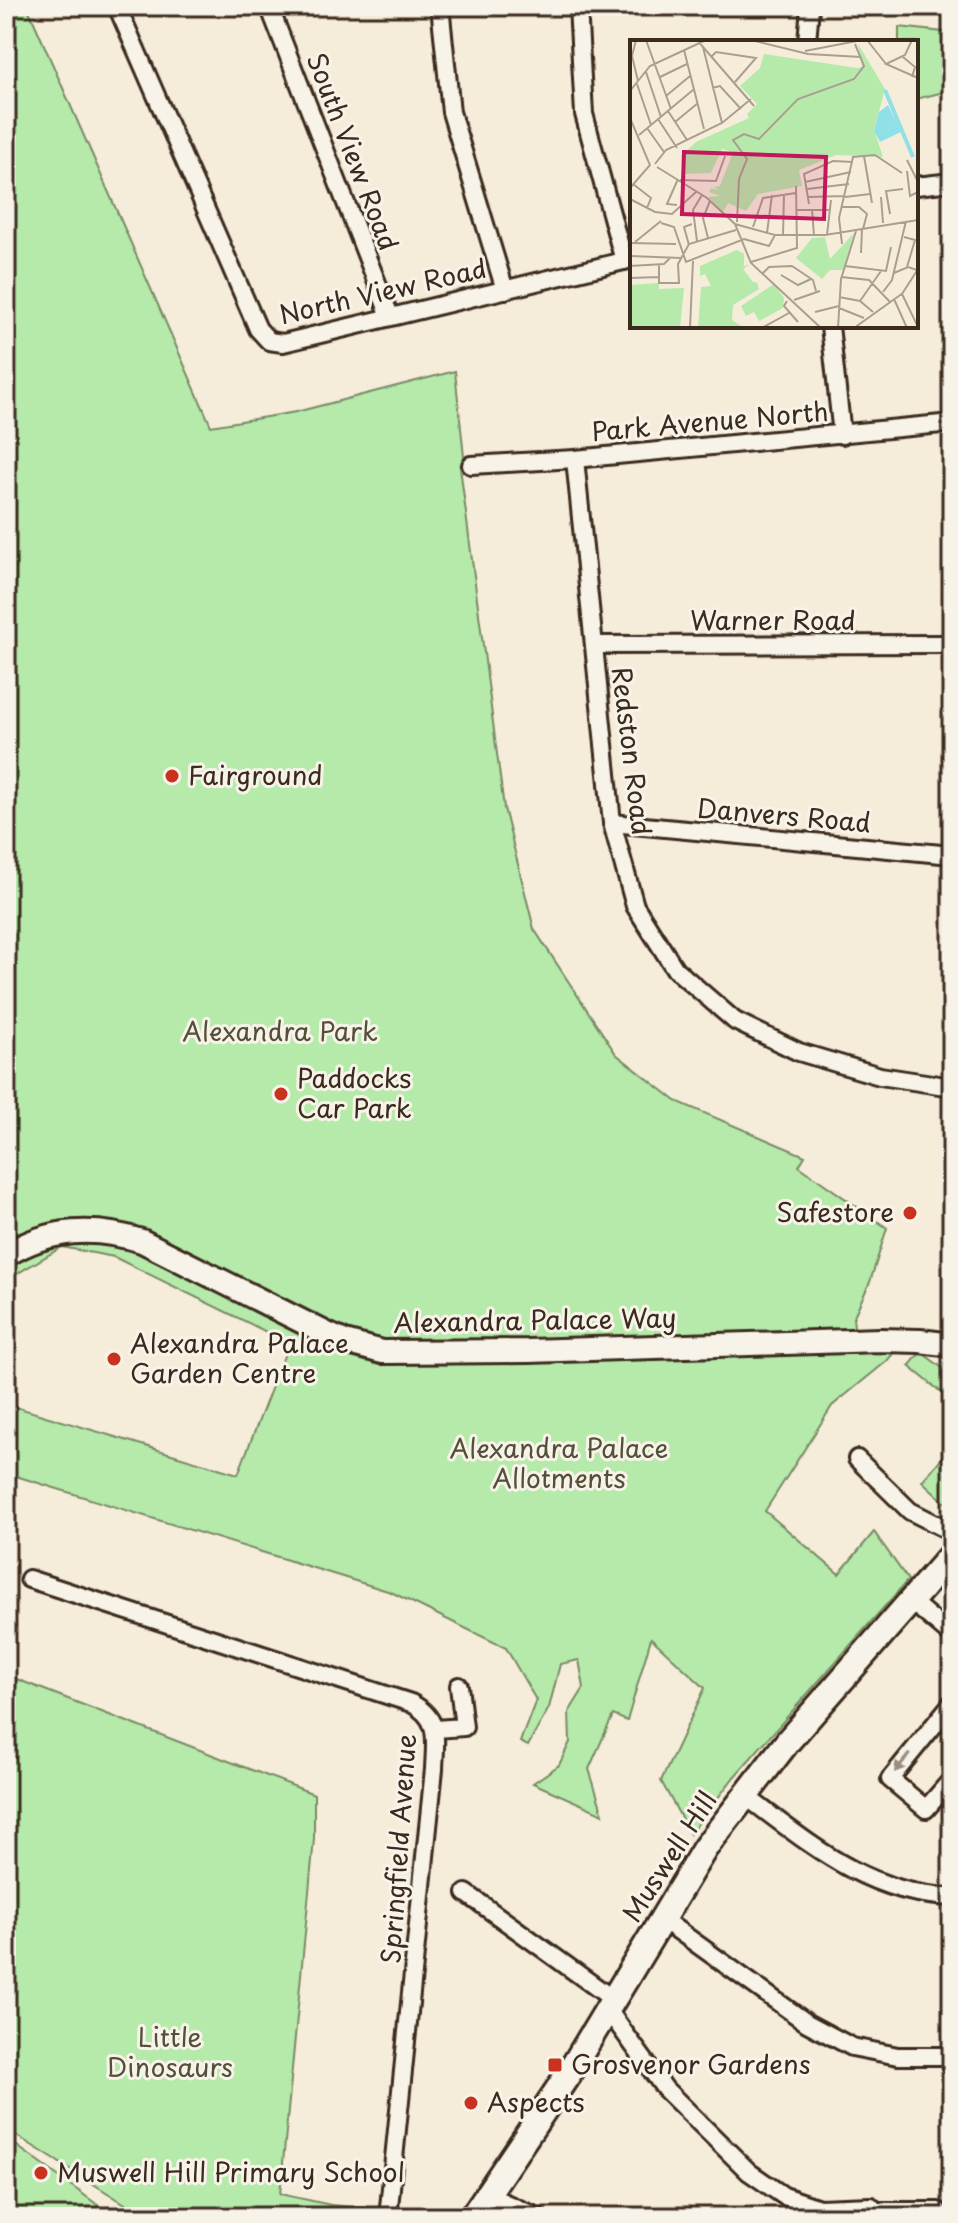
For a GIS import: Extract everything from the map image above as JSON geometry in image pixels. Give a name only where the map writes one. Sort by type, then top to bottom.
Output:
[{"type":"main road","name":"Muswell Hill","points":[[472,2217],[611,2005],[705,1848],[744,1795],[952,1554]]},
{"type":"street","name":"North View Road","points":[[117,6],[258,329],[269,341],[283,343],[628,260]]},
{"type":"street","name":"South View Road","points":[[269,6],[390,316]]},
{"type":"street","points":[[440,6],[451,112],[505,290]]},
{"type":"street","points":[[578,6],[584,114],[628,260]]},
{"type":"street","points":[[807,40],[810,6]]},
{"type":"street","points":[[918,186],[952,182]]},
{"type":"street","points":[[830,328],[842,435]]},
{"type":"street","name":"Park Avenue North","points":[[471,465],[575,459],[952,423]]},
{"type":"street","name":"Redston Road","points":[[575,459],[612,823],[635,906],[675,969],[735,1021],[813,1056],[880,1076],[952,1087]]},
{"type":"street","name":"Warner Road","points":[[594,645],[952,644]]},
{"type":"street","name":"Danvers Road","points":[[612,823],[952,855]]},
{"type":"street","name":"Alexandra Palace Way","points":[[6,1255],[46,1236],[71,1231],[118,1233],[142,1241],[345,1342],[382,1352],[880,1340],[952,1345]]},
{"type":"street","points":[[857,1459],[910,1511],[952,1532]]},
{"type":"street","name":"Springfield Avenue","points":[[29,1579],[411,1703],[425,1711],[435,1729],[421,1907],[388,2217]]},
{"type":"street","points":[[911,1601],[952,1636]]},
{"type":"street","points":[[435,1729],[464,1727],[459,1686]]},
{"type":"street","points":[[952,1703],[890,1779],[926,1809],[952,1779]]},
{"type":"street","points":[[744,1795],[826,1857],[876,1881],[932,1896],[952,1897]]},
{"type":"street","points":[[466,1893],[611,2005],[665,2089],[749,2172],[784,2196],[819,2208],[871,2206],[878,2214],[938,2211],[938,2217]]},
{"type":"street","points":[[662,1919],[807,2023],[852,2047],[898,2056],[952,2056]]},
{"type":"street","points":[[487,2195],[538,2217]]},
{"type":"green space","name":"Alexandra Park","points":[[6,6],[27,6],[211,426],[296,412],[455,371],[464,457],[460,467],[504,808],[534,929],[616,1054],[676,1101],[805,1156],[799,1166],[887,1228],[870,1282],[853,1318],[857,1351],[896,1350],[832,1406],[765,1511],[839,1574],[874,1532],[908,1580],[734,1777],[690,1834],[661,1781],[705,1688],[651,1638],[627,1721],[613,1715],[589,1769],[603,1814],[533,1783],[559,1765],[570,1742],[569,1712],[584,1688],[579,1660],[560,1664],[549,1708],[528,1746],[520,1742],[536,1700],[506,1648],[391,1592],[6,1473],[6,1404],[238,1474],[289,1343],[114,1257],[62,1247],[15,1275],[6,1311]]},
{"type":"green space","points":[[899,27],[952,33],[952,90],[918,98],[918,40],[899,40]]},
{"type":"green space","points":[[921,1352],[952,1375],[952,1401],[909,1366]]},
{"type":"green space","points":[[952,1446],[952,1509],[922,1481]]},
{"type":"green space","name":"Little Dinosaurs","points":[[6,1675],[314,1794],[314,1839],[280,2194],[374,2210],[375,2217],[146,2217],[6,2129]]},
{"type":"green space","name":"Muswell Hill Primary School","points":[[6,2138],[106,2211],[102,2217],[16,2217],[6,2210]]},
{"type":"place","name":"Fairground","points":[[172,776]]},
{"type":"place","name":"Paddocks Car Park","points":[[281,1094]]},
{"type":"place","name":"Safestore","points":[[910,1213]]},
{"type":"place","name":"Alexandra Palace Garden Centre","points":[[114,1359]]},
{"type":"place","name":"Grosvenor Gardens","points":[[555,2065]]},
{"type":"place","name":"Aspects","points":[[471,2103]]},
{"type":"place","name":"Muswell Hill Primary School","points":[[41,2173]]},
{"type":"park label","name":"Alexandra Palace Allotments","points":[[559,1464]]}]
